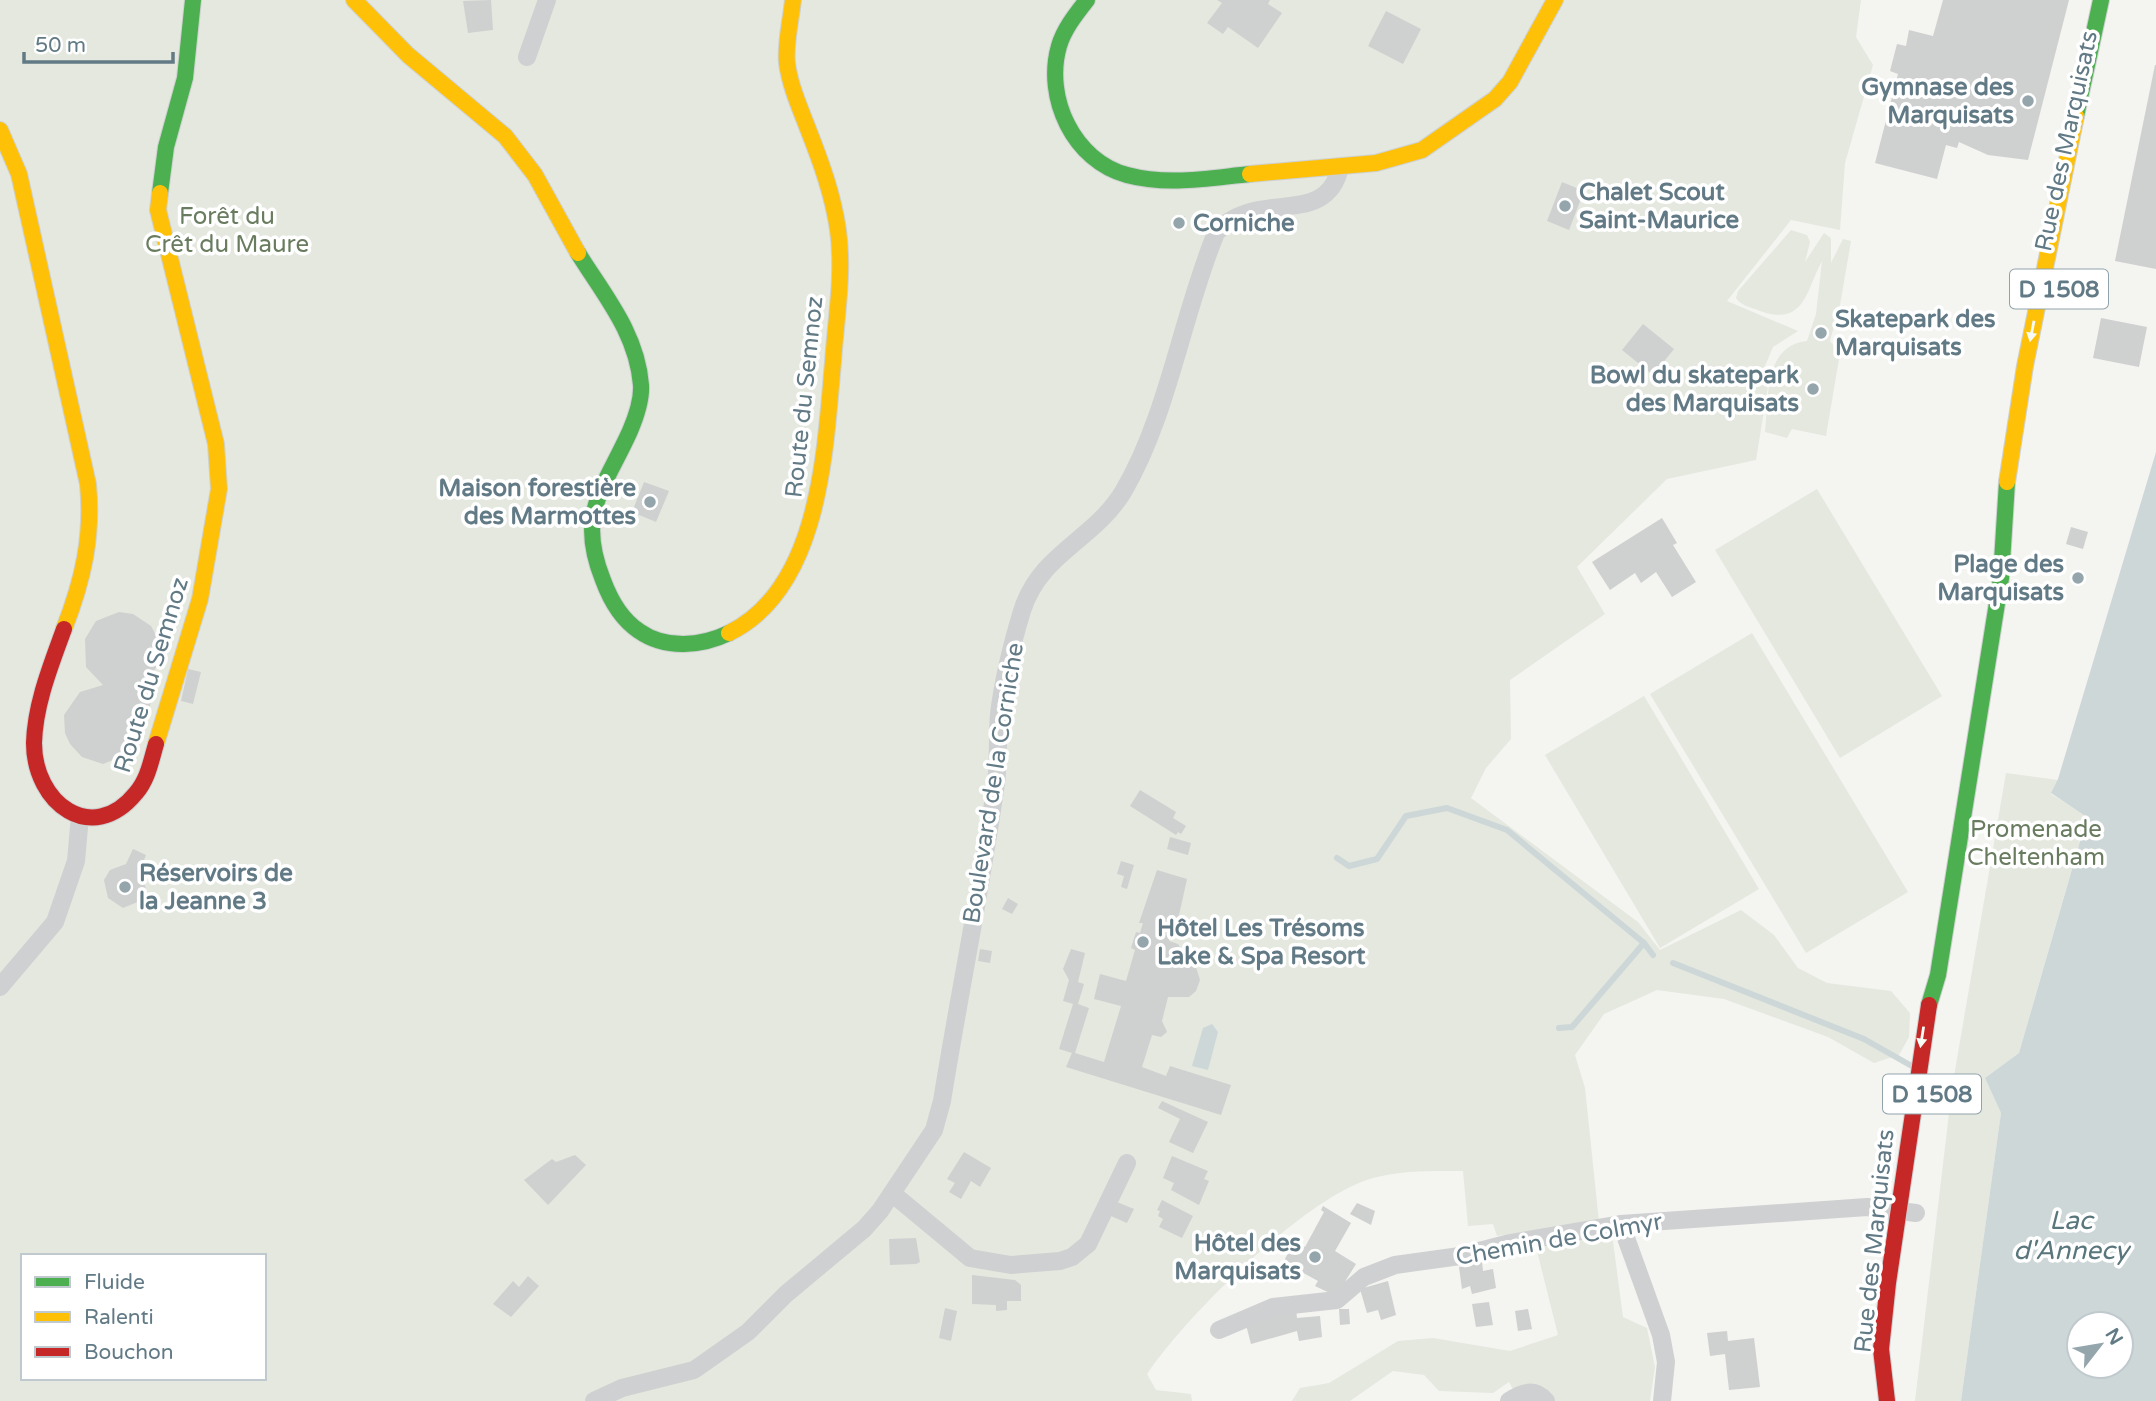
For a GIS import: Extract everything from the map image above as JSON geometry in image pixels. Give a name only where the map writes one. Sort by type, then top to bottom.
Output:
[{"type":"main road","name":"Route du Semnoz","points":[[80,816],[108,813],[123,807],[136,796],[145,780],[200,599],[216,517],[219,489],[216,444],[159,210],[166,147],[185,78],[193,0]]},
{"type":"main road","name":"Route du Semnoz","points":[[354,0],[400,47],[474,107],[515,147],[626,330],[637,355],[640,373],[638,417],[593,503],[590,535],[598,572],[620,612],[646,636],[680,645],[719,640],[752,620],[792,564],[807,534],[821,488],[841,271],[838,226],[791,82],[787,61],[793,0]]},
{"type":"main road","points":[[1087,0],[1066,30],[1058,49],[1057,88],[1061,110],[1070,131],[1098,163],[1138,178],[1163,182],[1376,163],[1422,150],[1494,99],[1510,82],[1528,54],[1555,0]]},
{"type":"main road","name":"Rue des Marquisats","points":[[1887,1395],[1881,1349],[1897,1211],[1926,1015],[1938,975],[2001,578],[2001,527],[2027,356],[2071,129],[2101,0]]},
{"type":"main road","name":"Rue des Marquisats","points":[[2067,245],[2098,92]]},
{"type":"main road","points":[[0,130],[19,174],[89,489],[90,533],[80,589],[47,680],[34,738],[36,758],[47,794],[63,810],[80,816]]},
{"type":"main road","name":"Rue des Marquisats","points":[[2001,578],[2019,528],[2022,505]]},
{"type":"main road","name":"Rue des Marquisats","points":[[1921,1174],[1940,1021],[1938,975]]},
{"type":"main road","name":"Rue des Marquisats","points":[[1887,1395],[1898,1356]]},
{"type":"street","points":[[527,58],[547,0]]},
{"type":"street","name":"Boulevard de la Corniche","points":[[594,1401],[622,1388],[694,1370],[711,1361],[864,1229],[893,1194],[934,1130],[942,1101],[994,793],[999,715],[1007,670],[1023,609],[1036,578],[1051,561],[1092,531],[1124,491],[1146,441],[1216,233],[1226,222],[1239,214],[1259,208],[1309,204],[1321,198],[1331,190],[1340,167]]},
{"type":"street","points":[[0,987],[55,922],[76,861],[80,816]]},
{"type":"street","points":[[893,1194],[970,1258],[1011,1265],[1060,1261],[1072,1257],[1088,1244],[1127,1163]]},
{"type":"street","name":"Chemin de Colmyr","points":[[1219,1331],[1273,1307],[1336,1300],[1364,1277],[1395,1265],[1460,1256],[1510,1243],[1621,1224],[1867,1207],[1916,1213]]},
{"type":"street","points":[[1621,1224],[1661,1335],[1666,1362],[1662,1401]]},
{"type":"street","points":[[1509,1401],[1517,1395],[1532,1392],[1546,1401]]},
{"type":"green space","name":"Forêt du Crêt du Maure","points":[[0,0],[1861,0],[1856,37],[1873,65],[1845,163],[1840,230],[1791,220],[1727,301],[1798,331],[1773,347],[1762,373],[1768,386],[1756,460],[1667,479],[1577,567],[1605,614],[1510,680],[1511,739],[1486,768],[1471,798],[1638,922],[1660,950],[1741,910],[1774,935],[1798,968],[1827,983],[1891,991],[1910,1013],[1909,1037],[1899,1055],[1874,1063],[1828,1037],[1724,999],[1657,990],[1604,1014],[1575,1055],[1585,1088],[1599,1222],[1612,1234],[1623,1317],[1647,1328],[1655,1367],[1650,1401],[1519,1401],[1509,1382],[1493,1393],[1439,1391],[1424,1375],[1393,1371],[1350,1401],[1292,1401],[1300,1388],[1329,1383],[1398,1341],[1433,1338],[1510,1351],[1558,1335],[1532,1231],[1497,1236],[1493,1224],[1468,1226],[1463,1171],[1440,1171],[1384,1175],[1345,1189],[1314,1208],[1249,1261],[1189,1322],[1147,1374],[1156,1390],[1191,1394],[1192,1401],[0,1401]]},
{"type":"green space","name":"Skatepark des Marquisats","points":[[1791,230],[1807,235],[1810,242],[1805,262],[1824,233],[1831,238],[1831,263],[1843,239],[1851,241],[1840,305],[1830,341],[1840,353],[1826,436],[1792,429],[1787,438],[1765,432],[1768,390],[1775,363],[1782,353],[1793,345],[1807,341],[1816,314],[1822,261],[1802,303],[1786,314],[1775,315],[1760,311],[1743,305],[1736,298],[1738,291]]},
{"type":"green space","points":[[1817,489],[1942,696],[1840,758],[1715,550]]},
{"type":"green space","points":[[1752,633],[1908,892],[1806,953],[1650,694]]},
{"type":"green space","points":[[1644,696],[1759,889],[1660,948],[1545,755]]},
{"type":"green space","name":"Promenade Cheltenham","points":[[2006,773],[2058,780],[2051,794],[2087,816],[2019,1053],[1985,1078],[2001,1113],[1961,1401],[1915,1401],[1952,1088]]},
{"type":"water","name":"Lac d'Annecy","points":[[2156,452],[2156,1401],[1961,1401],[2001,1113],[1985,1078],[2019,1053],[2087,817],[2051,793],[2058,779]]},
{"type":"water","points":[[1212,1024],[1218,1032],[1208,1070],[1192,1066],[1203,1028]]},
{"type":"building","points":[[491,0],[493,30],[468,33],[463,1]]},
{"type":"building","points":[[1217,0],[1270,0],[1268,4],[1282,13],[1258,48],[1228,27],[1223,34],[1207,23],[1222,3]]},
{"type":"building","points":[[1943,0],[2069,0],[2028,160],[1988,155],[1959,142],[1957,148],[1946,145],[1937,179],[1875,163],[1898,74],[1890,71],[1897,44],[1906,46],[1909,30],[1933,36]]},
{"type":"building","points":[[1386,11],[1421,29],[1403,64],[1368,46]]},
{"type":"building","points":[[2156,65],[2156,269],[2115,261]]},
{"type":"building","name":"Chalet Scout Saint-Maurice","points":[[1562,182],[1584,191],[1569,230],[1547,221]]},
{"type":"building","name":"Corniche","points":[[1185,216],[1185,228],[1174,229],[1173,217]]},
{"type":"building","points":[[2101,318],[2147,327],[2139,367],[2093,358]]},
{"type":"building","points":[[1643,324],[1674,349],[1653,375],[1622,350]]},
{"type":"building","name":"Maison forestière des Marmottes","points":[[644,482],[669,491],[656,522],[632,512]]},
{"type":"building","points":[[1662,518],[1677,543],[1673,545],[1696,582],[1672,597],[1656,572],[1641,583],[1635,573],[1610,590],[1592,562]]},
{"type":"building","points":[[2071,527],[2088,532],[2083,549],[2066,544]]},
{"type":"building","points":[[119,612],[133,614],[151,626],[158,639],[160,653],[157,666],[149,678],[157,681],[149,709],[136,704],[141,721],[136,742],[125,755],[103,764],[82,757],[70,744],[65,733],[64,715],[80,692],[103,685],[86,667],[85,639],[96,621]]},
{"type":"building","points":[[188,669],[201,672],[193,704],[181,701]]},
{"type":"building","points":[[1140,790],[1176,812],[1173,818],[1186,826],[1181,834],[1178,832],[1176,835],[1130,806]]},
{"type":"building","points":[[1170,837],[1191,843],[1188,855],[1167,849]]},
{"type":"building","name":"Réservoirs de la Jeanne 3","points":[[133,849],[146,855],[140,870],[146,889],[140,901],[123,908],[108,898],[104,880],[110,870],[126,864]]},
{"type":"building","points":[[1121,861],[1134,865],[1127,889],[1121,887],[1124,876],[1117,874]]},
{"type":"building","points":[[1157,870],[1187,879],[1175,933],[1172,932],[1169,941],[1178,944],[1181,949],[1179,957],[1195,964],[1200,980],[1196,991],[1189,997],[1168,997],[1162,1021],[1167,1032],[1161,1037],[1152,1035],[1142,1067],[1166,1076],[1170,1066],[1231,1085],[1221,1115],[1066,1067],[1072,1053],[1059,1049],[1073,1004],[1063,1001],[1069,980],[1063,969],[1071,949],[1085,953],[1078,982],[1084,984],[1078,1004],[1089,1008],[1075,1053],[1104,1062],[1121,1006],[1094,999],[1100,974],[1126,981],[1135,950],[1131,948],[1136,932],[1140,933],[1143,923],[1139,923]]},
{"type":"building","points":[[1008,898],[1018,904],[1012,914],[1002,909]]},
{"type":"building","points":[[980,949],[992,951],[990,963],[978,961]]},
{"type":"building","points":[[1162,1101],[1208,1122],[1193,1153],[1169,1142],[1180,1119],[1158,1108]]},
{"type":"building","points":[[964,1152],[991,1168],[980,1187],[971,1181],[961,1199],[949,1192],[955,1183],[947,1179]]},
{"type":"building","points":[[575,1155],[586,1165],[548,1205],[524,1180],[552,1159],[556,1162]]},
{"type":"building","points":[[1172,1156],[1208,1171],[1204,1179],[1209,1181],[1199,1205],[1171,1190],[1174,1183],[1163,1178]]},
{"type":"building","points":[[1162,1200],[1193,1216],[1182,1238],[1159,1227],[1163,1219],[1158,1216],[1160,1211],[1157,1210]]},
{"type":"building","points":[[1117,1202],[1134,1209],[1127,1223],[1111,1216]]},
{"type":"building","points":[[1357,1203],[1375,1211],[1371,1225],[1350,1214]]},
{"type":"building","name":"Hôtel des Marquisats","points":[[1323,1206],[1351,1223],[1335,1251],[1356,1264],[1336,1296],[1315,1286],[1318,1281],[1289,1265],[1286,1270],[1281,1267],[1294,1241],[1305,1247],[1324,1212],[1321,1210]]},
{"type":"building","points":[[916,1238],[920,1262],[890,1265],[889,1239]]},
{"type":"building","points":[[1482,1262],[1483,1271],[1493,1269],[1496,1288],[1472,1294],[1470,1286],[1462,1289],[1459,1267]]},
{"type":"building","points":[[972,1275],[1015,1280],[1021,1285],[1021,1301],[1007,1301],[1007,1310],[996,1311],[996,1305],[972,1304]]},
{"type":"building","points":[[528,1276],[539,1286],[511,1317],[493,1304],[513,1281],[519,1287]]},
{"type":"building","points":[[1388,1281],[1396,1315],[1381,1320],[1378,1310],[1367,1313],[1360,1289]]},
{"type":"building","points":[[1489,1302],[1493,1325],[1476,1327],[1472,1304]]},
{"type":"building","points":[[945,1308],[957,1311],[951,1341],[939,1338]]},
{"type":"building","points":[[1296,1308],[1297,1318],[1320,1316],[1322,1337],[1299,1341],[1297,1331],[1251,1344],[1245,1321]]},
{"type":"building","points":[[1339,1309],[1349,1309],[1350,1324],[1340,1325]]},
{"type":"building","points":[[1528,1309],[1532,1329],[1518,1331],[1515,1311]]},
{"type":"building","points":[[1727,1331],[1728,1341],[1754,1338],[1760,1387],[1729,1390],[1725,1354],[1710,1356],[1707,1333]]},
{"type":"waterway","points":[[1337,858],[1349,866],[1377,859],[1406,816],[1447,808],[1507,830],[1644,943],[1653,955]]},
{"type":"waterway","points":[[1559,1028],[1572,1027],[1644,943]]},
{"type":"waterway","points":[[1673,963],[1864,1039],[1910,1065]]},
{"type":"traffic: fast","points":[[160,193],[166,147],[185,78],[193,0]]},
{"type":"traffic: fast","points":[[1087,0],[1064,34],[1055,66],[1060,106],[1078,142],[1108,168],[1142,178],[1189,180],[1250,174]]},
{"type":"traffic: fast","points":[[2076,116],[2101,0]]},
{"type":"traffic: fast","points":[[578,253],[626,331],[633,348],[641,385],[640,402],[634,420],[603,486],[593,519],[595,557],[606,587],[627,621],[650,637],[684,644],[707,641],[729,633]]},
{"type":"traffic: fast","points":[[1929,1005],[1938,975],[2001,578],[2007,482]]},
{"type":"traffic: slow","points":[[354,0],[408,55],[505,136],[535,175],[578,253]]},
{"type":"traffic: slow","points":[[729,633],[760,612],[783,584],[800,550],[821,474],[826,435],[839,296],[840,246],[830,191],[788,72],[787,48],[793,0]]},
{"type":"traffic: slow","points":[[1250,174],[1376,163],[1422,150],[1495,99],[1510,82],[1555,0]]},
{"type":"traffic: slow","points":[[2007,482],[2025,366],[2076,116]]},
{"type":"traffic: slow","points":[[0,130],[19,174],[88,484],[88,540],[76,593],[64,629]]},
{"type":"traffic: slow","points":[[156,744],[200,599],[219,489],[216,444],[158,210],[160,193]]},
{"type":"traffic: jam","points":[[64,629],[41,699],[34,743],[37,765],[44,784],[55,799],[68,811],[84,817],[102,816],[119,809],[143,782],[156,744]]},
{"type":"traffic: jam","points":[[1887,1401],[1881,1349],[1888,1283],[1929,1005]]},
{"type":"place","name":"Gymnase des Marquisats","points":[[2028,101]]},
{"type":"place","name":"Chalet Scout Saint-Maurice","points":[[1565,206]]},
{"type":"place","name":"Corniche","points":[[1179,223]]},
{"type":"place","name":"Skatepark des Marquisats","points":[[1821,333]]},
{"type":"place","name":"Bowl du skatepark des Marquisats","points":[[1813,389]]},
{"type":"place","name":"Maison forestière des Marmottes","points":[[650,502]]},
{"type":"place","name":"Plage des Marquisats","points":[[2078,578]]},
{"type":"place","name":"Réservoirs de la Jeanne 3","points":[[125,887]]},
{"type":"place","name":"Hôtel Les Trésoms Lake & Spa Resort","points":[[1143,942]]},
{"type":"place","name":"Hôtel des Marquisats","points":[[1315,1257]]}]
